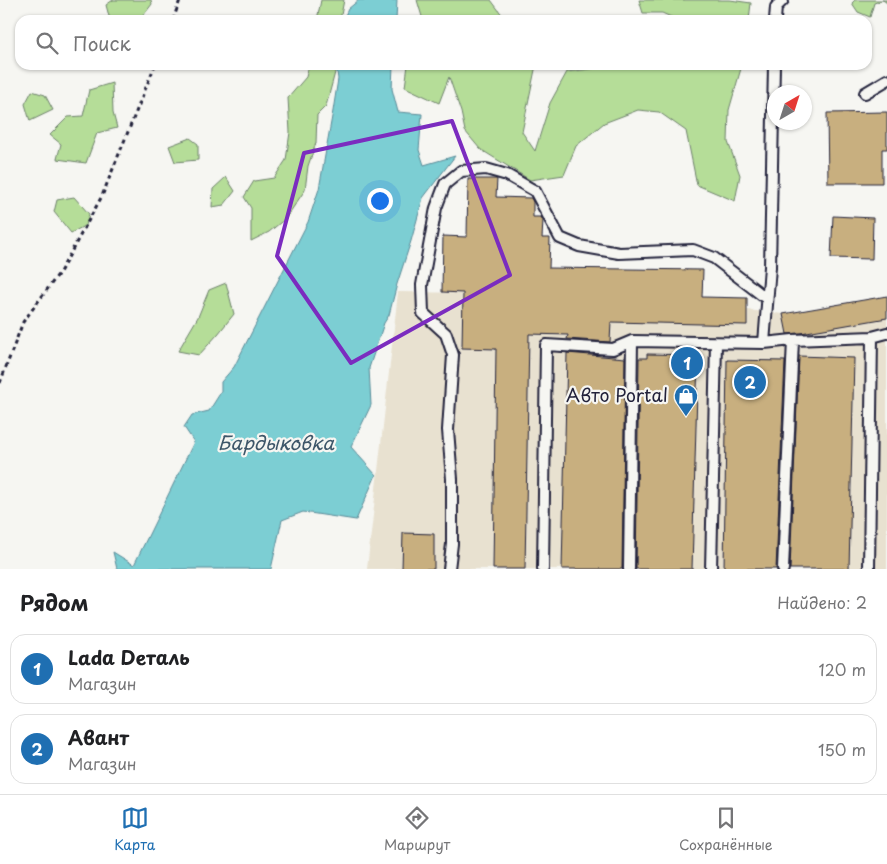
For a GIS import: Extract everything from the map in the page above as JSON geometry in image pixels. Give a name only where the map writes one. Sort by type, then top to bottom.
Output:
[{"type":"lane","points":[[776,15],[776,8],[783,0]]},
{"type":"lane","points":[[764,343],[770,268],[774,70]]},
{"type":"lane","points":[[865,93],[887,80]]},
{"type":"lane","points":[[449,569],[452,544],[452,479],[448,430],[453,356],[446,334],[423,313],[422,285],[436,208],[446,184],[461,171],[486,169],[507,175],[535,191],[560,238],[579,246],[619,253],[693,250],[714,258],[767,299]]},
{"type":"lane","points":[[543,569],[546,345],[613,349],[632,341],[764,343],[872,337],[887,333]]},
{"type":"lane","points":[[869,569],[872,337]]},
{"type":"lane","points":[[783,569],[793,340]]},
{"type":"lane","points":[[629,569],[632,341]]},
{"type":"lane","points":[[710,569],[716,343]]},
{"type":"path","points":[[175,15],[180,0]]},
{"type":"path","points":[[0,382],[23,322],[60,272],[102,196],[154,70]]},
{"type":"highlighted area","points":[[452,121],[510,275],[351,363],[277,256],[304,153]]},
{"type":"shaded area","points":[[703,270],[702,297],[747,298],[747,310],[783,314],[887,296],[887,569],[367,569],[398,292],[622,295]]},
{"type":"green space","points":[[113,0],[151,0],[152,4],[144,15],[109,15],[106,5]]},
{"type":"green space","points":[[321,0],[344,0],[341,15],[318,15]]},
{"type":"green space","points":[[417,0],[491,0],[502,15],[422,15]]},
{"type":"green space","points":[[639,0],[730,0],[751,3],[750,15],[667,15],[662,13],[643,13]]},
{"type":"green space","points":[[855,0],[883,0],[874,3],[871,15],[858,12],[852,3]]},
{"type":"green space","points":[[308,70],[336,70],[326,106],[317,115],[316,143],[308,166],[305,190],[286,218],[269,232],[251,241],[251,208],[244,197],[254,181],[274,178],[286,160],[290,132],[288,98],[306,77]]},
{"type":"green space","points":[[407,70],[535,70],[522,132],[535,151],[550,103],[567,72],[583,70],[741,70],[729,110],[728,142],[740,175],[735,201],[697,185],[686,131],[659,112],[638,110],[604,123],[576,146],[564,175],[530,180],[480,149],[465,131],[461,112],[449,77],[439,103],[405,87]]},
{"type":"green space","points":[[112,83],[113,113],[117,128],[97,133],[86,163],[57,159],[61,144],[50,135],[68,117],[83,116],[89,90]]},
{"type":"green space","points":[[32,91],[45,95],[53,110],[30,121],[25,104]]},
{"type":"green space","points":[[190,138],[198,144],[198,160],[175,162],[169,146]]},
{"type":"green space","points":[[226,177],[235,191],[224,205],[212,207],[213,189]]},
{"type":"green space","points":[[74,197],[89,214],[86,225],[71,233],[54,212],[57,200]]},
{"type":"green space","points":[[226,283],[234,314],[199,355],[178,351],[198,317],[209,290]]},
{"type":"water","points":[[359,0],[397,0],[396,15],[345,15],[348,9]]},
{"type":"water","name":"Бардыковка","points":[[337,70],[393,70],[392,89],[398,112],[422,114],[419,150],[424,165],[455,156],[423,198],[389,315],[384,323],[369,368],[371,405],[351,447],[376,475],[356,520],[303,512],[282,520],[271,569],[117,569],[113,552],[134,565],[194,442],[184,427],[192,415],[209,411],[221,392],[221,382],[234,367],[308,222],[319,189],[338,79]]},
{"type":"building","points":[[887,112],[887,149],[882,149],[882,183],[828,183],[827,113]]},
{"type":"building","points":[[468,179],[497,179],[496,197],[531,198],[533,202],[533,217],[541,217],[543,220],[542,238],[550,238],[549,268],[703,270],[702,297],[747,298],[747,325],[611,322],[610,342],[567,339],[568,335],[529,334],[525,569],[493,569],[496,349],[462,348],[463,293],[442,292],[443,236],[467,237]]},
{"type":"building","points":[[833,216],[873,218],[872,259],[831,258]]},
{"type":"building","points":[[887,296],[887,318],[787,334],[783,314]]},
{"type":"building","points":[[567,353],[625,358],[622,569],[562,569]]},
{"type":"building","points":[[647,354],[698,355],[692,569],[636,569],[639,358],[647,358]]},
{"type":"building","points":[[799,356],[854,358],[849,569],[790,569]]},
{"type":"building","points":[[727,360],[785,361],[776,569],[724,569]]},
{"type":"building","points":[[403,533],[434,534],[434,569],[402,569]]},
{"type":"place","name":"Lada Dеталь","points":[[687,363]]},
{"type":"place","name":"Авант","points":[[750,382]]},
{"type":"place","name":"Авто Portal","points":[[686,417]]}]
